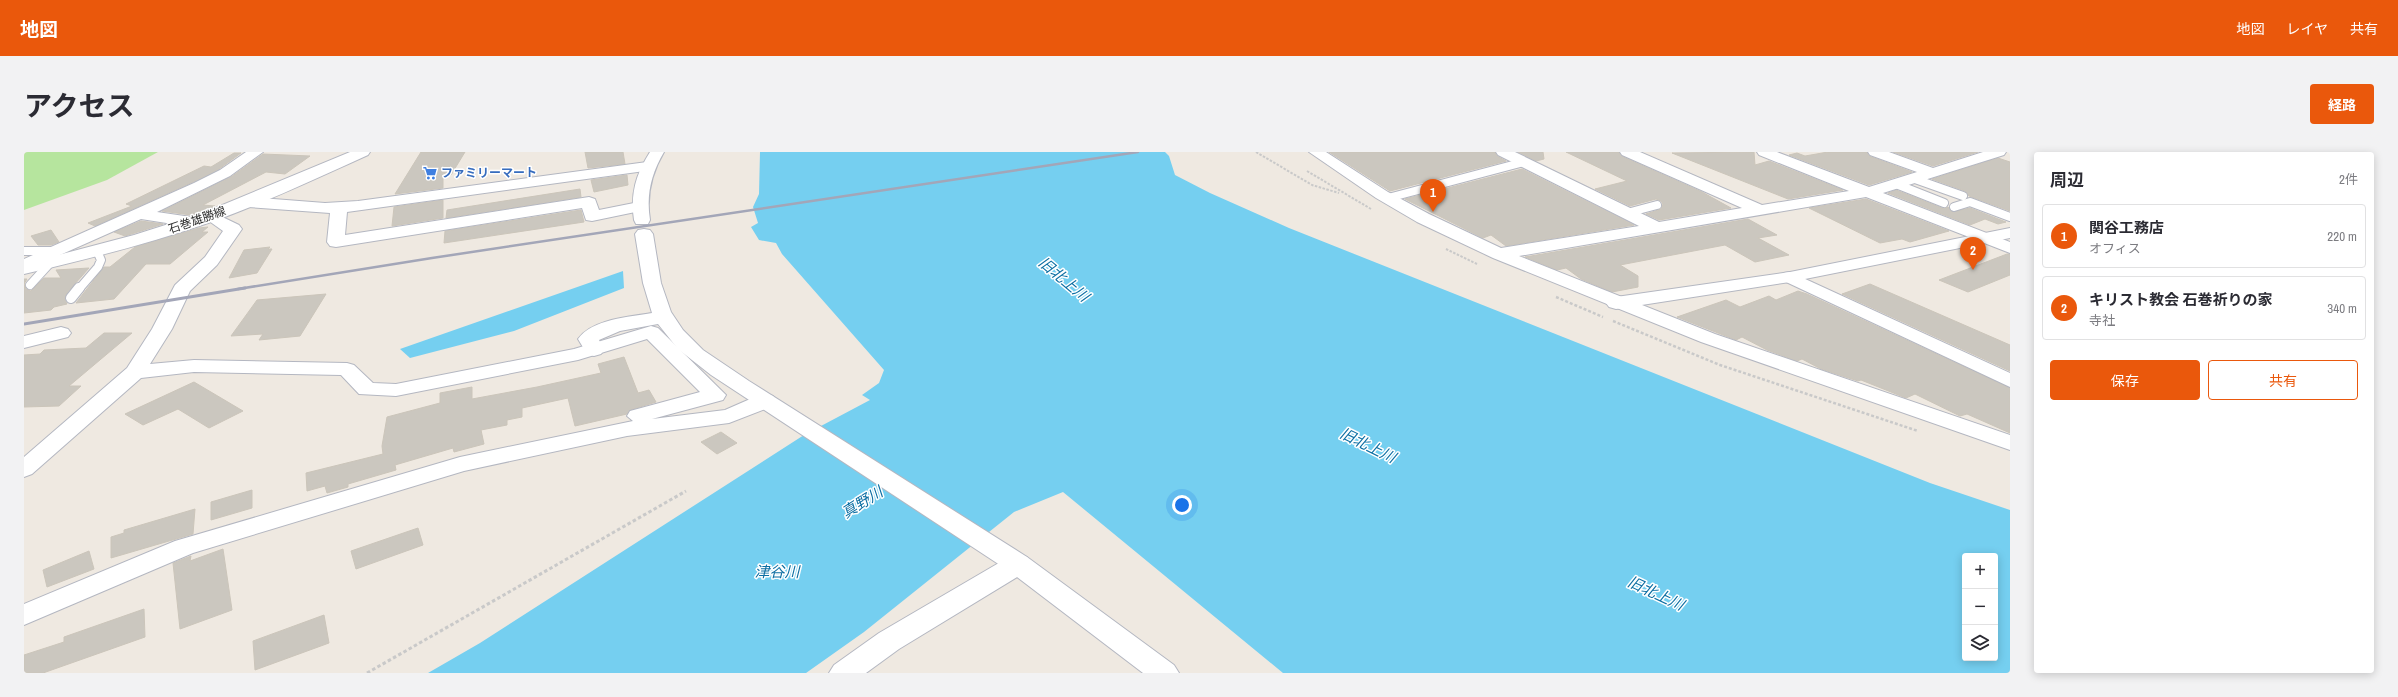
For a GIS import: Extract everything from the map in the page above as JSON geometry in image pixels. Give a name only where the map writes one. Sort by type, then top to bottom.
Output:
[{"type":"street","points":[[52,257],[224,174],[256,152]]},
{"type":"street","name":"石巻雄勝線","points":[[24,267],[52,257],[97,250],[201,219],[248,202],[363,152]]},
{"type":"street","points":[[657,152],[647,168],[640,188],[642,220],[654,291],[664,317],[674,333],[704,360],[765,401],[1018,564],[1164,673]]},
{"type":"street","points":[[1316,152],[1388,198],[1423,218],[1499,254],[1616,303],[1708,338],[2010,443]]},
{"type":"street","points":[[1503,152],[1655,227]]},
{"type":"street","points":[[1626,152],[1760,210]]},
{"type":"street","points":[[1764,152],[1870,192],[2010,248]]},
{"type":"street","points":[[1875,152],[1933,173]]},
{"type":"street","points":[[1499,254],[1870,192],[1997,152],[2010,157]]},
{"type":"street","points":[[248,202],[339,208],[647,168]]},
{"type":"street","points":[[339,208],[336,242],[589,202],[592,216],[642,220]]},
{"type":"street","points":[[27,464],[135,372],[162,329],[182,289],[211,261],[233,229],[201,219],[140,214]]},
{"type":"street","points":[[1616,303],[1790,277],[2010,233]]},
{"type":"street","points":[[1790,277],[2010,381]]},
{"type":"street","points":[[594,350],[588,339],[592,335],[607,329],[664,317]]},
{"type":"street","points":[[135,372],[194,366],[347,369],[367,389],[396,390],[594,350],[651,332],[715,395],[640,415],[627,429]]},
{"type":"street","points":[[24,342],[61,333]]},
{"type":"street","points":[[24,615],[184,547],[460,464],[627,429],[730,416],[765,401]]},
{"type":"street","points":[[844,673],[889,641],[1018,564]]},
{"type":"lane","points":[[1388,198],[1524,162]]},
{"type":"lane","points":[[1915,178],[1963,196]]},
{"type":"lane","points":[[1896,184],[1944,203]]},
{"type":"lane","points":[[1927,196],[1946,190]]},
{"type":"lane","points":[[1954,207],[1970,202],[2010,217]]},
{"type":"lane","points":[[1627,213],[1657,205]]},
{"type":"lane","points":[[72,298],[98,266],[101,260],[97,250]]},
{"type":"lane","points":[[24,252],[52,257],[30,285]]},
{"type":"path","points":[[1256,152],[1312,185],[1343,194],[1307,171]]},
{"type":"path","points":[[367,673],[686,491]]},
{"type":"green space","points":[[24,152],[158,152],[107,180],[24,210]]},
{"type":"water","points":[[760,152],[1165,152],[1169,156],[1175,175],[1210,193],[1289,228],[1930,483],[2010,510],[2010,673],[1283,673],[1063,492],[1014,512],[864,632],[806,673],[428,673],[480,643],[804,435],[870,400],[862,395],[879,383],[884,370],[782,254],[776,243],[759,240],[751,227],[758,223],[753,207],[759,194]]},
{"type":"water","points":[[623,271],[624,288],[514,331],[410,358],[400,349]]},
{"type":"building","points":[[421,152],[465,152],[451,175],[443,176],[443,188],[395,194]]},
{"type":"building","points":[[585,152],[623,152],[625,164],[588,168]]},
{"type":"building","points":[[1329,152],[1495,152],[1497,156],[1506,161],[1390,191]]},
{"type":"building","points":[[1518,152],[1543,152],[1544,159],[1536,161]]},
{"type":"building","points":[[1566,152],[1619,152],[1621,156],[1702,192],[1731,208],[1659,220],[1646,214],[1661,209],[1663,204],[1661,201],[1656,199],[1630,206],[1595,189],[1627,181]]},
{"type":"building","points":[[1754,152],[1755,165],[1769,161],[1843,190],[1788,199],[1672,153]]},
{"type":"building","points":[[1828,152],[1867,152],[1869,156],[1912,172],[1869,185],[1789,155],[1797,153],[1805,156]]},
{"type":"building","points":[[1893,152],[1978,152],[1933,166]]},
{"type":"building","points":[[234,153],[241,153],[219,169],[193,182],[95,226],[88,223],[132,206],[126,204],[204,166],[211,167]]},
{"type":"building","points":[[263,154],[310,156],[285,174],[266,172],[203,205],[215,206],[203,212],[191,215],[162,211],[231,177]]},
{"type":"building","points":[[1998,158],[2010,162],[2010,211],[1969,196],[1965,191],[1932,179]]},
{"type":"building","points":[[1522,169],[1634,225],[1506,246],[1491,235],[1483,238],[1405,199]]},
{"type":"building","points":[[627,175],[628,185],[594,192],[591,180]]},
{"type":"building","points":[[580,189],[581,197],[446,218],[447,210]]},
{"type":"building","points":[[1896,190],[1942,208],[1948,207],[1952,212],[1970,208],[2006,222],[1998,224],[1985,219],[1970,225],[1888,193]]},
{"type":"building","points":[[1866,199],[1949,231],[1910,242],[1902,239],[1880,243],[1809,208]]},
{"type":"building","points":[[443,200],[443,218],[392,226],[394,207]]},
{"type":"building","points":[[581,210],[584,222],[444,243],[445,231]]},
{"type":"building","points":[[1748,219],[1777,235],[1758,238],[1789,255],[1755,262],[1725,245],[1620,265],[1638,276],[1638,287],[1612,292],[1581,279],[1566,268],[1557,270],[1525,257]]},
{"type":"building","points":[[141,221],[163,224],[125,236],[114,232]]},
{"type":"building","points":[[208,227],[202,232],[208,232],[170,264],[146,264],[114,299],[76,303],[104,267],[110,267],[135,247],[199,228]]},
{"type":"building","points":[[51,230],[59,242],[51,245],[38,245],[31,236]]},
{"type":"building","points":[[270,247],[268,249],[272,249],[257,273],[229,278],[244,250]]},
{"type":"building","points":[[2010,254],[2010,275],[1968,292],[1939,280]]},
{"type":"building","points":[[89,268],[66,294],[65,300],[67,304],[54,307],[51,310],[24,313],[24,284],[26,289],[31,291],[44,278],[61,278],[56,270]]},
{"type":"building","points":[[1870,284],[2010,345],[2010,371],[1842,294]]},
{"type":"building","points":[[1798,291],[2010,388],[2010,433],[1967,414],[1960,416],[1915,394],[1906,398],[1861,380],[1858,381],[1821,369],[1802,359],[1797,361],[1767,350],[1742,337],[1736,340],[1677,317],[1726,300],[1740,307],[1769,296],[1776,300]]},
{"type":"building","points":[[326,294],[300,336],[259,340],[263,334],[231,336],[257,300]]},
{"type":"building","points":[[104,333],[132,333],[69,386],[81,386],[59,406],[24,407],[24,355],[40,354],[44,350],[86,348]]},
{"type":"building","points":[[624,357],[638,393],[649,390],[656,402],[630,410],[627,414],[575,426],[568,398],[522,408],[522,417],[507,420],[507,425],[481,430],[484,444],[454,452],[453,448],[395,465],[396,470],[348,484],[348,487],[327,493],[325,486],[307,491],[306,473],[383,454],[382,446],[387,417],[440,403],[440,393],[472,387],[472,399],[537,387],[601,373],[598,364]]},
{"type":"building","points":[[194,382],[243,411],[209,428],[178,409],[143,425],[125,414]]},
{"type":"building","points":[[721,432],[737,443],[717,454],[701,442]]},
{"type":"building","points":[[252,490],[252,508],[211,520],[211,502]]},
{"type":"building","points":[[195,509],[193,534],[111,558],[111,537],[124,533],[124,530]]},
{"type":"building","points":[[418,528],[423,545],[356,569],[351,551]]},
{"type":"building","points":[[223,549],[232,610],[180,629],[173,563],[191,556],[190,561]]},
{"type":"building","points":[[89,551],[94,569],[47,587],[43,570]]},
{"type":"building","points":[[144,609],[145,637],[43,673],[24,673],[24,655],[64,642],[64,637]]},
{"type":"building","points":[[324,615],[329,643],[255,670],[253,641]]},
{"type":"railway","points":[[238,289],[432,258],[1138,152]]},
{"type":"railway","points":[[24,324],[245,288]]},
{"type":"place","name":"ファミリーマート","points":[[430,173]]},
{"type":"place","name":"関谷工務店","points":[[1433,212]]},
{"type":"place","name":"キリスト教会 石巻祈りの家","points":[[1973,270]]},
{"type":"water label","name":"旧北上川","points":[[1064,279]]},
{"type":"water label","name":"旧北上川","points":[[1368,445]]},
{"type":"water label","name":"真野川","points":[[862,502]]},
{"type":"water label","name":"津谷川","points":[[777,571]]},
{"type":"water label","name":"旧北上川","points":[[1656,593]]}]
